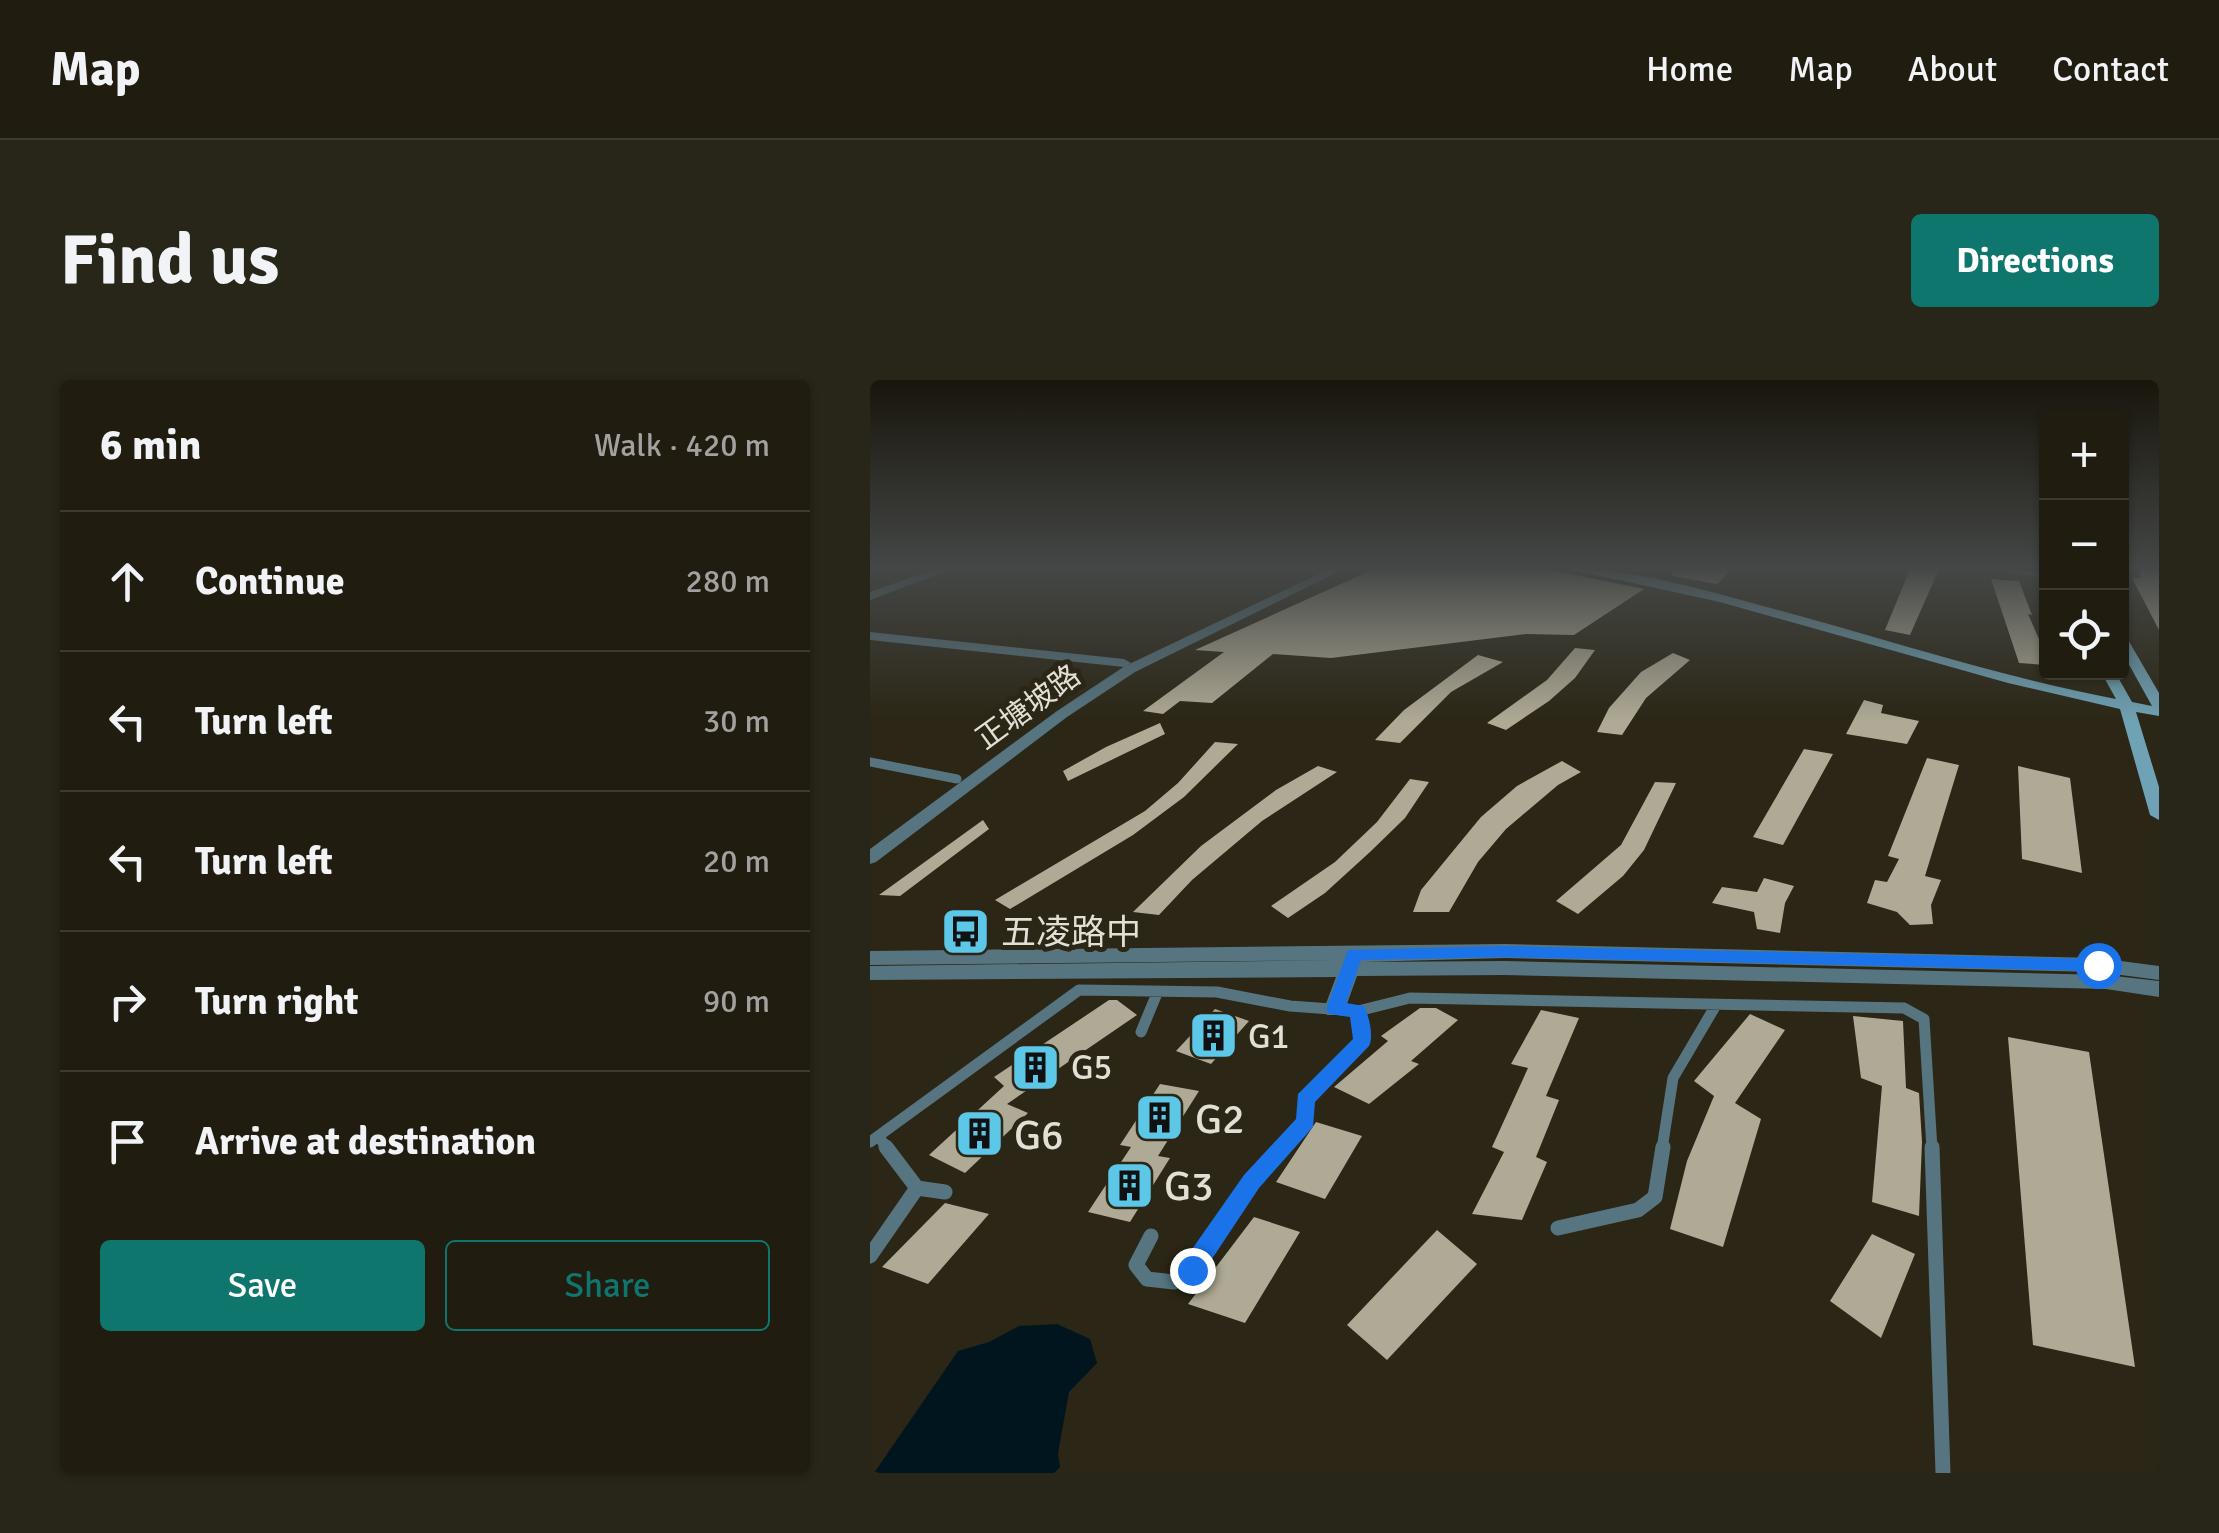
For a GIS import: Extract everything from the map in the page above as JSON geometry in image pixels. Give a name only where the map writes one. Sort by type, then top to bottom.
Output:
[{"type":"main road","points":[[1806,620],[2125,703],[2159,707]]},
{"type":"main road","points":[[1815,620],[2125,703]]},
{"type":"main road","points":[[2129,654],[2159,707]]},
{"type":"main road","points":[[2112,680],[2125,703],[2159,814]]},
{"type":"street","name":"正塘坡路","points":[[870,843],[1124,664],[1216,620]]},
{"type":"street","name":"正塘坡路","points":[[870,858],[1062,714],[1130,669],[1232,620]]},
{"type":"street","points":[[870,636],[1124,664]]},
{"type":"street","points":[[870,974],[1352,962],[1506,952],[2098,965],[2159,974]]},
{"type":"street","points":[[870,958],[1352,962],[2106,982],[2159,989]]},
{"type":"street","points":[[1346,1010],[1352,962]]},
{"type":"lane","points":[[870,762],[957,779]]},
{"type":"lane","points":[[946,1192],[917,1188],[874,1139],[1079,990],[1217,992],[1290,1006],[1346,1010],[1410,998],[1904,1008],[1924,1018],[1937,1232],[1943,1473]]},
{"type":"lane","points":[[1140,1032],[1158,991]]},
{"type":"lane","points":[[1558,1228],[1638,1210],[1655,1197],[1674,1078],[1716,1005]]},
{"type":"lane","points":[[1151,1236],[1136,1265],[1148,1278],[1174,1282],[1192,1270],[1251,1182],[1306,1121],[1305,1099],[1362,1041],[1346,1010]]},
{"type":"lane","points":[[870,1256],[917,1188]]},
{"type":"water","points":[[1057,1324],[1090,1339],[1097,1363],[1069,1392],[1058,1453],[1060,1467],[1054,1473],[874,1473],[958,1351],[989,1342],[1019,1326]]},
{"type":"building","points":[[1261,620],[1597,620],[1574,635],[1526,634],[1331,658],[1273,654],[1212,703],[1180,701],[1163,714],[1143,711],[1224,652],[1195,650]]},
{"type":"building","points":[[1889,620],[1917,620],[1910,635],[1885,630]]},
{"type":"building","points":[[2005,620],[2031,620],[2039,639],[2039,664],[2019,663]]},
{"type":"building","points":[[1575,648],[1595,650],[1575,678],[1549,701],[1506,730],[1487,723],[1547,680]]},
{"type":"building","points":[[1673,653],[1690,660],[1646,698],[1622,735],[1597,732],[1609,708],[1641,672]]},
{"type":"building","points":[[1478,655],[1503,662],[1451,692],[1400,743],[1375,740],[1404,710]]},
{"type":"building","points":[[1864,700],[1883,705],[1881,713],[1919,721],[1907,744],[1846,734]]},
{"type":"building","points":[[1160,723],[1165,734],[1068,781],[1063,771]]},
{"type":"building","points":[[1215,742],[1238,744],[1184,797],[1133,835],[1010,909],[995,900],[1145,811],[1178,783]]},
{"type":"building","points":[[1804,749],[1833,754],[1783,845],[1753,837]]},
{"type":"building","points":[[1927,758],[1959,765],[1925,876],[1941,880],[1931,905],[1933,924],[1910,925],[1897,912],[1867,903],[1875,880],[1887,882],[1899,859],[1888,856]]},
{"type":"building","points":[[1562,761],[1581,772],[1558,785],[1506,829],[1478,862],[1449,912],[1413,912],[1421,890],[1481,817],[1517,786]]},
{"type":"building","points":[[1318,766],[1337,772],[1262,821],[1192,880],[1159,915],[1133,912],[1201,846],[1276,790]]},
{"type":"building","points":[[2018,766],[2070,778],[2082,873],[2022,859]]},
{"type":"building","points":[[1410,779],[1429,782],[1405,818],[1370,852],[1325,893],[1288,918],[1271,906],[1335,862],[1377,822]]},
{"type":"building","points":[[1655,782],[1676,783],[1644,850],[1623,876],[1578,914],[1556,901],[1621,845]]},
{"type":"building","points":[[983,820],[989,829],[900,896],[879,895]]},
{"type":"building","points":[[1764,878],[1794,886],[1785,903],[1780,933],[1757,929],[1754,912],[1712,903],[1722,887],[1757,892]]},
{"type":"building","points":[[1109,1000],[1117,1000],[1137,1015],[1007,1104],[1028,1113],[965,1173],[929,1155],[1004,1086],[994,1077]]},
{"type":"building","points":[[1420,1008],[1436,1008],[1458,1020],[1411,1061],[1419,1064],[1369,1104],[1334,1087],[1388,1041],[1381,1036]]},
{"type":"building","name":"G1","points":[[1215,1009],[1249,1021],[1211,1064],[1176,1051]]},
{"type":"building","points":[[1541,1010],[1579,1018],[1546,1096],[1559,1100],[1536,1157],[1547,1162],[1522,1220],[1472,1214],[1504,1152],[1492,1147],[1528,1068],[1511,1064]]},
{"type":"building","points":[[1750,1014],[1785,1030],[1735,1103],[1761,1119],[1723,1247],[1670,1229],[1687,1161],[1714,1096],[1694,1081]]},
{"type":"building","points":[[1853,1016],[1903,1021],[1906,1088],[1919,1093],[1919,1216],[1872,1202],[1882,1086],[1861,1078]]},
{"type":"building","points":[[2008,1037],[2089,1052],[2135,1367],[2033,1345]]},
{"type":"building","points":[[1160,1084],[1199,1091],[1158,1156],[1170,1158],[1130,1222],[1088,1212],[1131,1147],[1120,1145]]},
{"type":"building","points":[[1316,1122],[1362,1136],[1325,1199],[1276,1182]]},
{"type":"building","points":[[945,1203],[989,1214],[928,1284],[882,1267]]},
{"type":"building","points":[[1254,1217],[1300,1232],[1245,1323],[1188,1304]]},
{"type":"building","points":[[1437,1230],[1477,1264],[1387,1360],[1347,1325]]},
{"type":"building","points":[[1872,1234],[1915,1254],[1881,1338],[1830,1301]]},
{"type":"place","name":"五凌路中","points":[[966,932]]},
{"type":"place","name":"G1","points":[[1213,1036]]},
{"type":"place","name":"G5","points":[[1036,1067]]},
{"type":"place","name":"G2","points":[[1160,1118]]},
{"type":"place","name":"G6","points":[[979,1134]]},
{"type":"place","name":"G3","points":[[1129,1185]]},
{"type":"route","points":[[1192,1270],[1251,1182],[1306,1121],[1305,1099],[1362,1041],[1358,1011],[1335,1009],[1354,954],[1506,952],[2098,965]]}]
